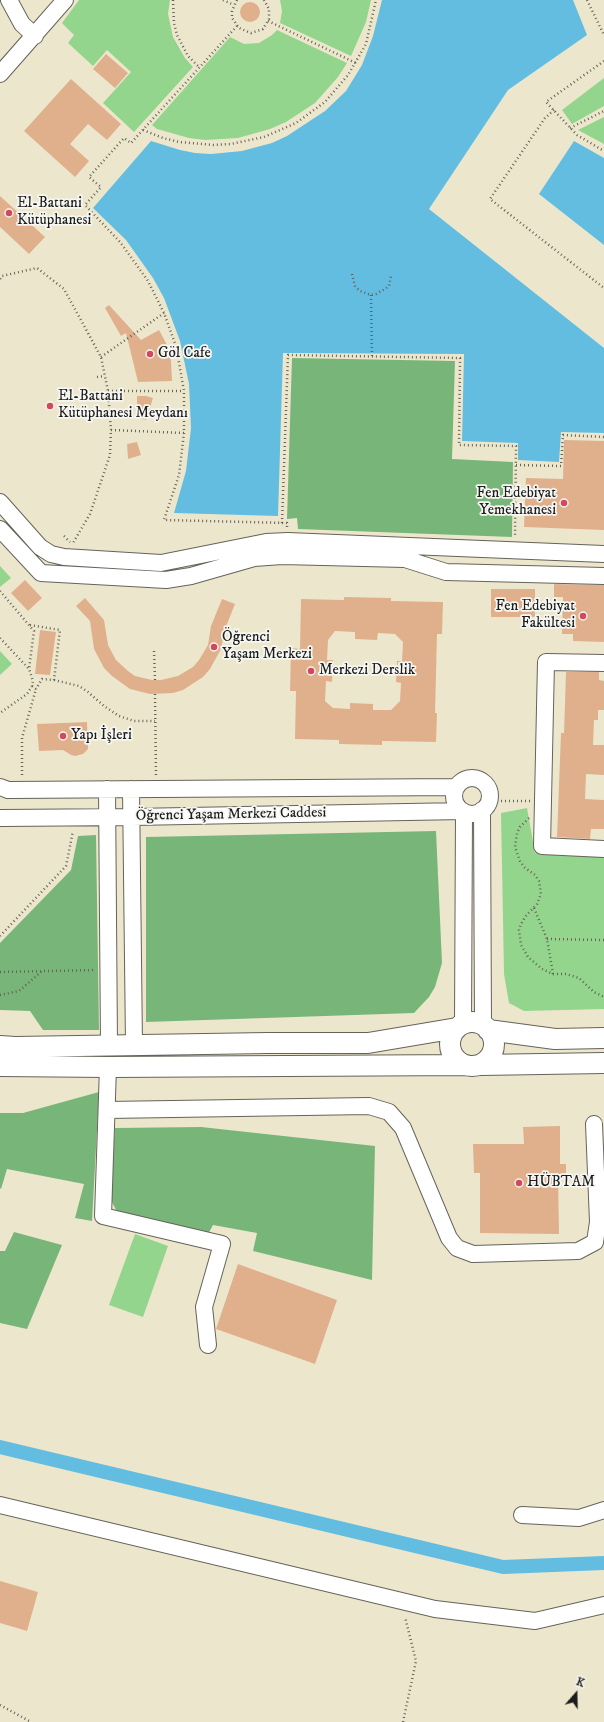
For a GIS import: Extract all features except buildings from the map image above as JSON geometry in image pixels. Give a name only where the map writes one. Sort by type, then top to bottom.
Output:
[{"type":"street","points":[[9,0],[22,24],[35,36]]},
{"type":"street","points":[[0,74],[35,36],[65,0]]},
{"type":"street","points":[[0,502],[40,547],[51,554],[64,557],[161,563],[266,542],[288,541],[604,554]]},
{"type":"street","points":[[0,529],[41,572],[166,580],[191,576],[254,558],[282,556],[405,559],[446,572],[604,576]]},
{"type":"street","points":[[604,663],[546,662],[542,804],[542,846],[604,848]]},
{"type":"street","points":[[466,779],[478,779],[484,782],[490,794],[485,806],[478,813],[470,814],[463,812],[457,806],[454,798],[456,786],[466,779]]},
{"type":"street","name":"Öğrenci Yaşam Merkezi Caddesi","points":[[0,787],[8,790],[22,790],[456,786]]},
{"type":"street","points":[[131,788],[134,1045]]},
{"type":"street","points":[[107,789],[109,1046]]},
{"type":"street","points":[[463,812],[460,1026],[450,1039],[450,1046],[455,1058],[473,1065],[490,1056],[494,1043],[485,1027],[485,806]]},
{"type":"street","name":"Öğrenci Yaşam Merkezi Caddesi","points":[[0,818],[463,812]]},
{"type":"street","points":[[0,1046],[368,1043],[476,1023],[485,1027],[555,1040],[604,1038]]},
{"type":"street","points":[[0,1066],[108,1067],[604,1063]]},
{"type":"street","points":[[108,1067],[103,1216],[222,1244],[204,1308],[208,1345]]},
{"type":"street","points":[[107,1110],[369,1106],[388,1112],[402,1128],[449,1238],[457,1248],[473,1254],[578,1251],[595,1242],[598,1222],[594,1124]]},
{"type":"street","points":[[0,1505],[435,1609],[535,1621],[604,1605]]},
{"type":"street","points":[[522,1515],[579,1518],[604,1510]]},
{"type":"path","points":[[173,0],[174,23],[177,35],[188,56],[199,68]]},
{"type":"path","points":[[224,0],[234,5]]},
{"type":"path","points":[[238,0],[234,5],[232,18],[237,26],[244,32],[251,33],[263,29],[268,22],[269,9],[264,0]]},
{"type":"path","points":[[143,130],[163,138],[196,145],[231,144],[264,137],[296,123],[310,113],[337,89],[356,63],[366,44],[376,0]]},
{"type":"path","points":[[587,0],[604,35]]},
{"type":"path","points":[[268,22],[356,63]]},
{"type":"path","points":[[237,26],[131,144],[124,138],[89,177],[101,187],[85,205],[120,242],[148,281],[164,313],[176,346],[184,391],[184,433],[179,475],[164,520],[287,523],[288,541]]},
{"type":"path","points":[[604,61],[546,102],[577,135],[604,151]]},
{"type":"path","points":[[554,110],[545,118],[490,199],[604,288]]},
{"type":"path","points":[[570,128],[604,111]]},
{"type":"path","points":[[0,279],[2,276],[37,268],[64,289],[101,357],[108,390],[110,455],[90,514],[72,544],[64,536]]},
{"type":"path","points":[[352,274],[356,286],[360,290],[371,295],[385,289],[388,286],[392,276]]},
{"type":"path","points":[[371,295],[372,355]]},
{"type":"path","points":[[101,357],[164,313]]},
{"type":"path","points":[[282,523],[288,355],[372,355],[460,358],[459,445],[516,446],[515,550]]},
{"type":"path","points":[[97,377],[105,376]]},
{"type":"path","points":[[108,390],[184,391]]},
{"type":"path","points":[[110,430],[184,433]]},
{"type":"path","points":[[516,465],[561,466],[563,436],[604,437]]},
{"type":"path","points":[[0,591],[34,631],[29,669]]},
{"type":"path","points":[[30,625],[60,630],[54,680]]},
{"type":"path","points":[[0,638],[29,669],[33,677],[32,686],[27,694],[0,713]]},
{"type":"path","points":[[154,651],[154,680]]},
{"type":"path","points":[[22,790],[22,738],[36,689],[42,679],[71,683],[84,689],[104,706],[119,716],[134,721],[155,721]]},
{"type":"path","points":[[32,686],[36,689]]},
{"type":"path","points":[[155,694],[156,788]]},
{"type":"path","points":[[485,806],[542,804]]},
{"type":"path","points":[[542,804],[524,821],[517,833],[517,854],[520,861],[524,867],[535,875],[541,887],[540,899],[521,924],[521,945],[534,964],[553,974],[566,974],[579,978],[594,992],[604,997]]},
{"type":"path","points":[[0,936],[66,866],[72,832],[79,831]]},
{"type":"path","points":[[534,908],[547,939],[553,974]]},
{"type":"path","points":[[547,939],[604,940]]},
{"type":"path","points":[[0,972],[109,970]]},
{"type":"path","points":[[0,995],[19,991],[42,971]]},
{"type":"path","points":[[401,1601],[416,1661],[403,1722]]},
{"type":"path","points":[[0,1705],[31,1722]]},
{"type":"green space","points":[[79,0],[170,0],[168,14],[173,37],[185,58],[193,67],[134,132],[103,103],[131,72],[107,50],[93,66],[68,43],[74,35],[62,23]]},
{"type":"green space","points":[[280,0],[371,0],[366,22],[351,56],[280,23],[282,11]]},
{"type":"green space","points":[[277,30],[347,63],[338,77],[315,103],[286,122],[270,129],[238,138],[205,140],[189,138],[157,129],[152,125],[230,37],[244,44],[259,43]]},
{"type":"green space","points":[[604,78],[604,106],[572,124],[562,110]]},
{"type":"green space","points":[[604,117],[604,144],[578,130]]},
{"type":"green space","points":[[292,358],[455,361],[452,459],[513,462],[512,537],[298,529],[297,518],[287,519]]},
{"type":"green space","points":[[0,566],[11,578],[0,587]]},
{"type":"green space","points":[[0,651],[12,664],[0,675]]},
{"type":"green space","points":[[527,808],[535,853],[604,857],[604,1009],[524,1011],[509,1003],[504,974],[501,813]]},
{"type":"green space","points":[[436,831],[442,963],[435,987],[429,997],[414,1013],[146,1022],[146,837]]},
{"type":"green space","points":[[96,835],[99,1030],[43,1030],[30,1011],[0,1010],[0,943],[71,870],[78,836]]},
{"type":"green space","points":[[99,1092],[92,1221],[75,1218],[84,1184],[7,1169],[1,1189],[0,1188],[0,1113],[23,1113]]},
{"type":"green space","points":[[201,1127],[375,1146],[372,1280],[253,1251],[257,1233],[213,1225],[207,1236],[119,1216],[110,1198],[115,1128]]},
{"type":"green space","points":[[14,1232],[62,1245],[27,1329],[0,1323],[0,1251],[5,1251]]},
{"type":"green space","points":[[135,1234],[168,1246],[143,1317],[109,1305]]},
{"type":"water","points":[[382,0],[573,0],[587,35],[508,90],[429,209],[604,348],[604,433],[561,432],[559,462],[518,460],[518,443],[462,441],[464,354],[283,353],[278,516],[174,513],[186,471],[191,428],[189,384],[180,341],[164,298],[153,278],[126,240],[93,208],[151,141],[195,153],[211,154],[242,151],[272,143],[287,136],[325,111],[346,91],[362,65],[373,36]]},
{"type":"water","points":[[574,141],[604,158],[604,245],[539,194]]},
{"type":"waterway","points":[[0,1447],[503,1567],[604,1563]]},
{"type":"place","name":"El-Battani Kütüphanesi","points":[[9,213]]},
{"type":"place","name":"Göl Cafe","points":[[150,354]]},
{"type":"place","name":"El-Battani Kütüphanesi Meydanı","points":[[50,406]]},
{"type":"place","name":"Fen Edebiyat Yemekhanesi","points":[[564,503]]},
{"type":"place","name":"Fen Edebiyat Fakültesi","points":[[583,616]]},
{"type":"place","name":"Öğrenci Yaşam Merkezi","points":[[214,647]]},
{"type":"place","name":"Merkezi Derslik","points":[[311,671]]},
{"type":"place","name":"Yapı İşleri","points":[[63,736]]},
{"type":"place","name":"HÜBTAM","points":[[519,1183]]}]
